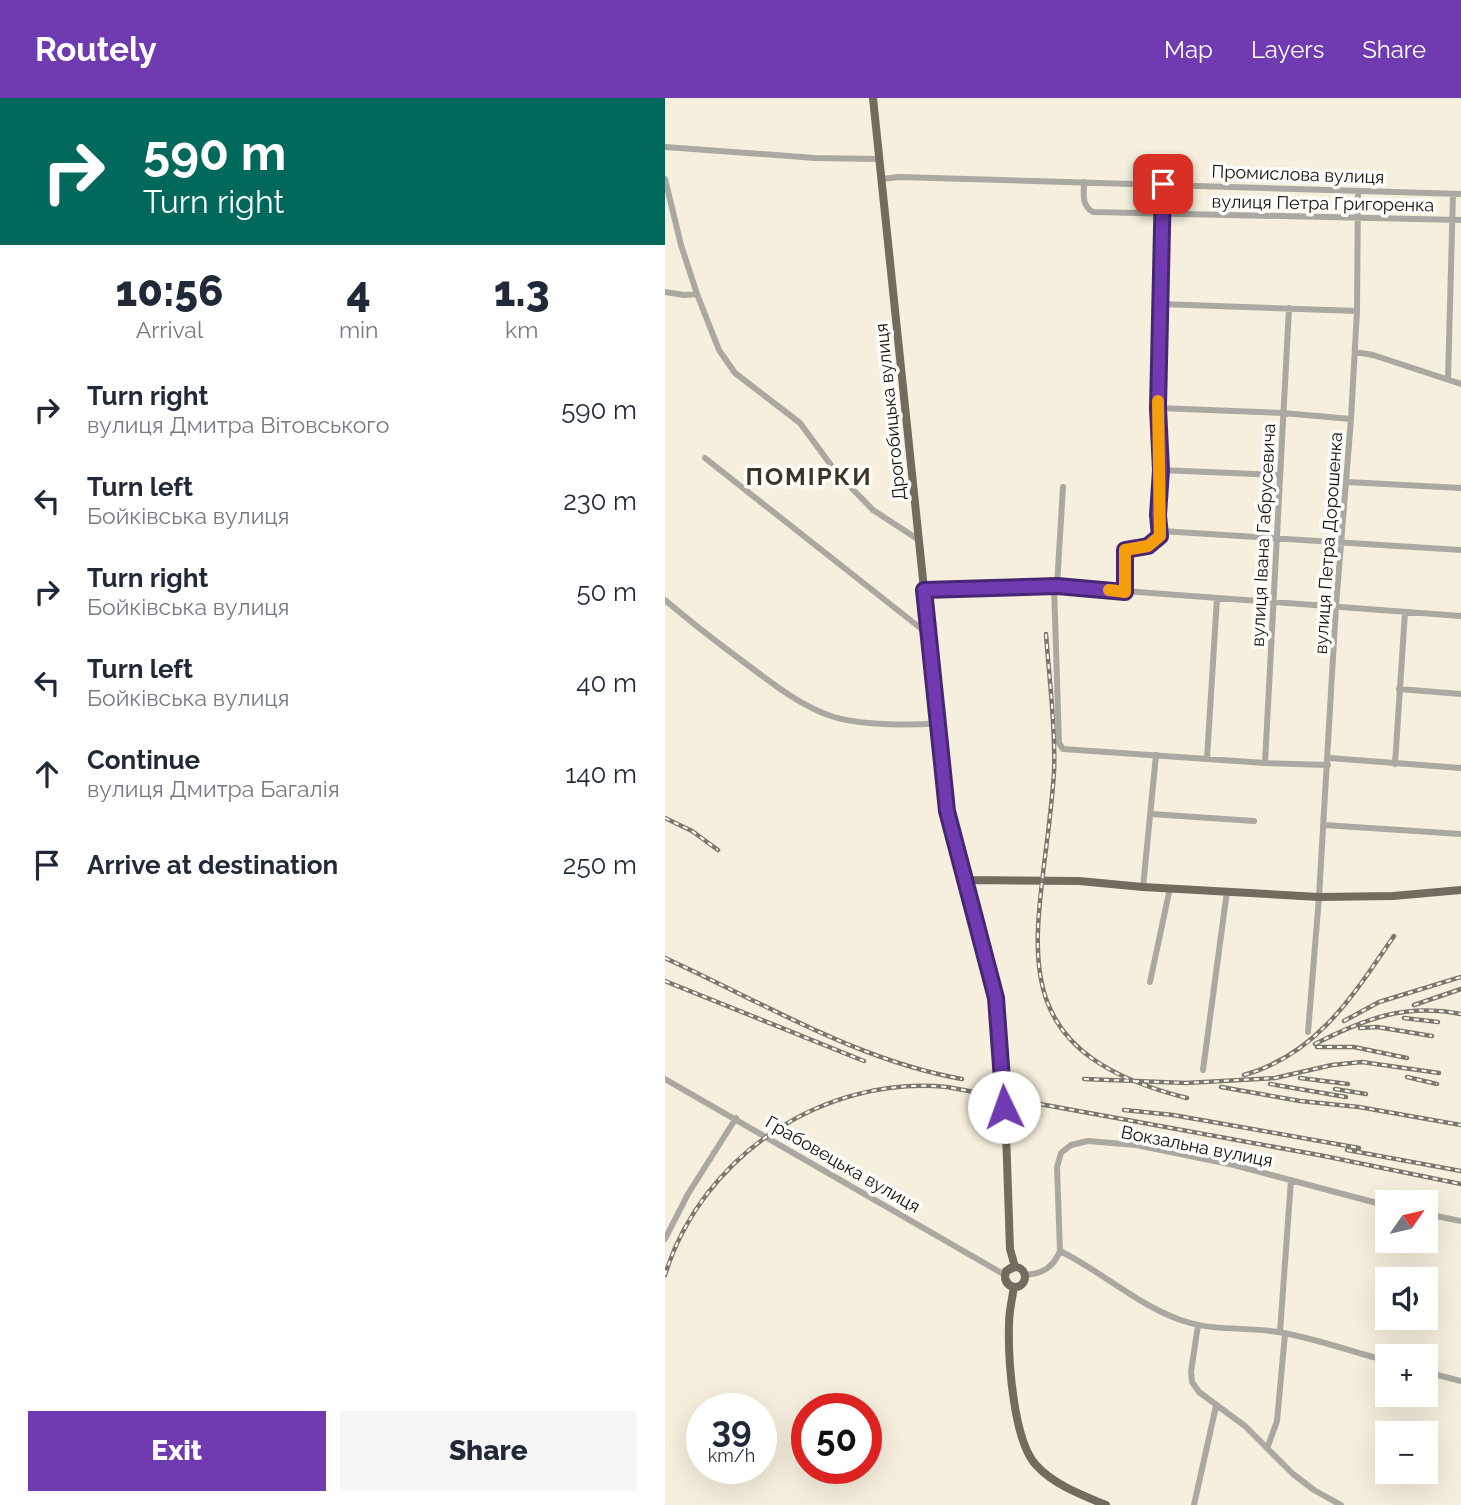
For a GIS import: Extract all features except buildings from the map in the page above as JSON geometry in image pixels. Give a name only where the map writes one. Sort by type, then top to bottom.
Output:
[{"type":"main road","name":"Дрогобицька вулиця","points":[[873,98],[947,811],[996,998],[1002,1058],[1010,1249],[1015,1267]]},
{"type":"main road","points":[[967,880],[1079,881],[1319,897],[1393,896],[1461,890]]},
{"type":"main road","points":[[1015,1267],[1021,1269],[1024,1275],[1023,1282],[1014,1287],[1006,1281],[1005,1275],[1009,1269],[1015,1267]]},
{"type":"main road","points":[[1014,1287],[1009,1322],[1011,1375],[1024,1446],[1035,1464],[1056,1482],[1106,1505]]},
{"type":"street","points":[[665,147],[815,158],[880,159]]},
{"type":"street","name":"Промислова вулиця","points":[[882,179],[899,177],[1461,194]]},
{"type":"street","points":[[665,178],[681,245],[697,294],[719,350],[735,373],[800,424],[836,472],[873,510],[919,540]]},
{"type":"street","name":"вулиця Петра Григоренка","points":[[1084,182],[1084,202],[1086,208],[1093,212],[1461,220]]},
{"type":"street","points":[[1125,592],[1125,550],[1148,546],[1156,541],[1161,531],[1158,515],[1161,470],[1158,408],[1163,184]]},
{"type":"street","name":"вулиця Петра Дорошенка","points":[[1308,1032],[1355,352],[1358,191]]},
{"type":"street","points":[[1448,379],[1453,194]]},
{"type":"street","points":[[665,292],[697,294]]},
{"type":"street","points":[[1160,304],[1357,311]]},
{"type":"street","name":"вулиця Івана Габрусевича","points":[[1265,763],[1289,308]]},
{"type":"street","points":[[1355,352],[1373,355],[1461,384]]},
{"type":"street","points":[[1158,408],[1283,413],[1351,419]]},
{"type":"street","points":[[705,458],[928,634]]},
{"type":"street","points":[[1161,470],[1280,475]]},
{"type":"street","points":[[1347,482],[1461,488]]},
{"type":"street","points":[[1063,487],[1055,586],[1059,743],[1067,751],[1265,763],[1328,762],[1461,768]]},
{"type":"street","points":[[1161,531],[1461,550]]},
{"type":"street","points":[[924,590],[1055,586],[1461,616]]},
{"type":"street","points":[[1207,759],[1217,598]]},
{"type":"street","points":[[665,600],[780,690],[816,710],[854,722],[938,723]]},
{"type":"street","points":[[1395,764],[1405,611]]},
{"type":"street","points":[[1399,689],[1461,694]]},
{"type":"street","points":[[1143,887],[1156,755]]},
{"type":"street","points":[[1151,814],[1254,821]]},
{"type":"street","points":[[1324,825],[1461,834]]},
{"type":"street","points":[[1150,982],[1170,888]]},
{"type":"street","points":[[1203,1070],[1227,891]]},
{"type":"street","name":"Грабовецька вулиця","points":[[665,1079],[1005,1275]]},
{"type":"street","points":[[665,1239],[688,1194],[736,1118]]},
{"type":"street","name":"Вокзальна вулиця","points":[[1060,1251],[1057,1167],[1061,1153],[1071,1145],[1088,1141],[1136,1145],[1234,1165],[1375,1203]]},
{"type":"street","points":[[1268,1447],[1277,1421],[1291,1180]]},
{"type":"street","points":[[1439,1217],[1461,1221]]},
{"type":"street","points":[[1024,1275],[1037,1274],[1049,1268],[1060,1251],[1162,1311],[1198,1325],[1283,1333],[1375,1358]]},
{"type":"street","points":[[1198,1325],[1191,1371],[1192,1382],[1199,1392],[1268,1447],[1293,1474],[1341,1505]]},
{"type":"street","points":[[1438,1375],[1461,1381]]},
{"type":"street","points":[[1194,1505],[1216,1406]]},
{"type":"railway","points":[[1046,634],[1054,772],[1038,931],[1040,975],[1053,1014],[1079,1048],[1122,1076],[1187,1098]]},
{"type":"railway","points":[[665,818],[692,831],[718,850]]},
{"type":"railway","points":[[1244,1075],[1293,1053],[1313,1037],[1348,1000],[1394,936]]},
{"type":"railway","points":[[665,958],[847,1044],[923,1070],[962,1079]]},
{"type":"railway","points":[[1344,1021],[1379,1002],[1461,977]]},
{"type":"railway","points":[[665,981],[864,1061]]},
{"type":"railway","points":[[1414,1005],[1461,989]]},
{"type":"railway","points":[[1315,1044],[1351,1027],[1403,1012],[1441,1011],[1461,1014]]},
{"type":"railway","points":[[1404,1018],[1438,1022]]},
{"type":"railway","points":[[1360,1028],[1377,1027],[1432,1036]]},
{"type":"railway","points":[[1317,1047],[1354,1047],[1407,1058]]},
{"type":"railway","points":[[1084,1079],[1186,1083],[1275,1078],[1332,1065],[1362,1062],[1439,1073]]},
{"type":"railway","points":[[1407,1077],[1437,1084]]},
{"type":"railway","points":[[1300,1078],[1348,1084]]},
{"type":"railway","points":[[1270,1084],[1346,1097]]},
{"type":"railway","points":[[665,1275],[683,1232],[707,1194],[738,1160],[773,1132],[813,1110],[856,1095],[901,1087],[947,1087],[1324,1156],[1461,1184]]},
{"type":"railway","points":[[1221,1087],[1461,1125]]},
{"type":"railway","points":[[1335,1089],[1366,1094]]},
{"type":"railway","points":[[1124,1110],[1173,1115],[1359,1148]]},
{"type":"railway","points":[[1347,1150],[1461,1171]]},
{"type":"slow traffic","points":[[1109,590],[1125,592],[1125,550],[1148,546],[1160,536],[1158,401]]},
{"type":"district","name":"ПОМІРКИ","points":[[809,476]]},
{"type":"route","points":[[1004,1107],[1002,1058],[992,977],[947,811],[924,590],[1057,586],[1125,592],[1125,550],[1148,546],[1160,536],[1158,408],[1163,184]]}]
